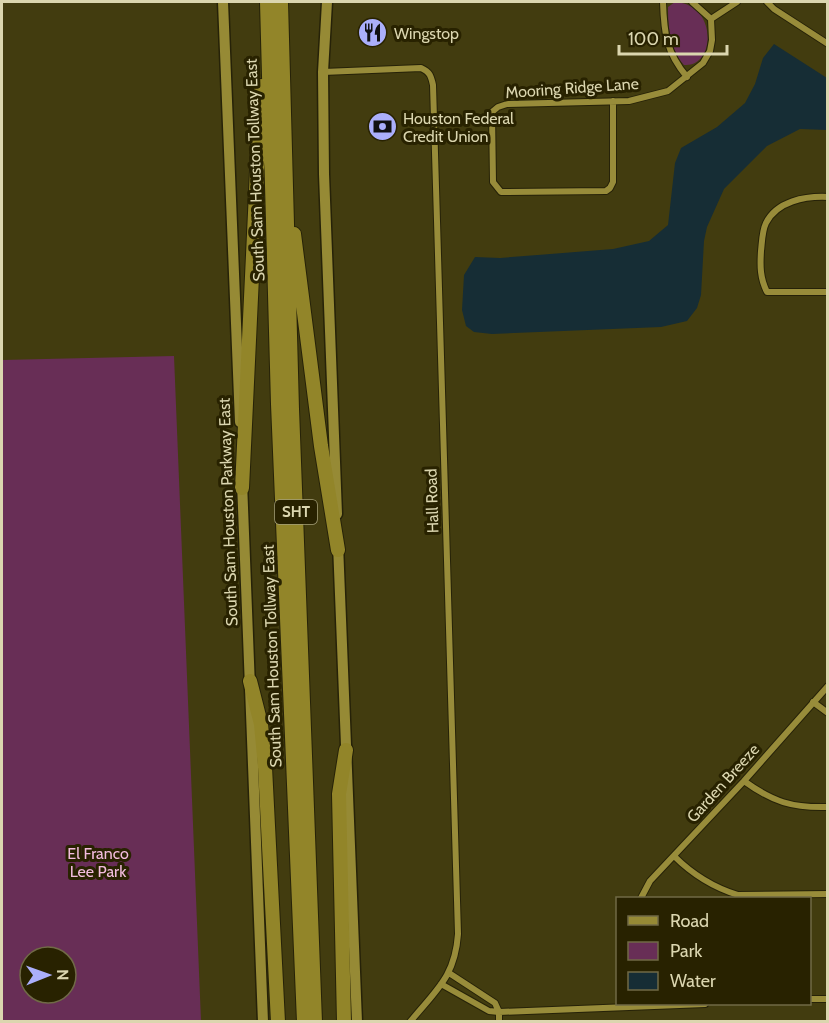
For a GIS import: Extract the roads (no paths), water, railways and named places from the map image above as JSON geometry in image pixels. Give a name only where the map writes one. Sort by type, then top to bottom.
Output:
[{"type":"highway","name":"South Sam Houston Tollway East","points":[[267,2],[279,428],[304,1022]]},
{"type":"highway","name":"South Sam Houston Tollway East","points":[[281,2],[292,409],[315,1022]]},
{"type":"highway","points":[[242,488],[261,82],[268,46]]},
{"type":"highway","points":[[285,169],[321,446],[339,549]]},
{"type":"highway","points":[[250,681],[261,724],[265,767],[278,1022]]},
{"type":"highway","points":[[344,1022],[339,794],[346,750]]},
{"type":"main road","name":"South Sam Houston Parkway East","points":[[223,2],[263,1022]]},
{"type":"main road","points":[[327,2],[323,72],[324,174],[357,1022]]},
{"type":"street","points":[[663,2],[666,40],[671,56],[687,77]]},
{"type":"street","points":[[692,2],[711,19],[737,2]]},
{"type":"street","points":[[767,2],[828,44]]},
{"type":"street","name":"Mooring Ridge Lane","points":[[613,101],[613,182],[610,188],[606,190],[501,192],[493,182],[492,112],[498,106],[507,104],[613,101],[629,101],[662,93],[687,77],[703,63],[710,51],[712,40],[711,19]]},
{"type":"street","name":"Hall Road","points":[[323,72],[421,68],[431,76],[433,86],[458,934],[457,950],[449,973],[410,1022]]},
{"type":"street","points":[[828,197],[800,198],[783,206],[766,223],[760,265],[762,282],[767,292],[779,294],[828,292]]},
{"type":"street","name":"Garden Breeze","points":[[642,897],[650,881],[744,781],[828,686]]},
{"type":"street","points":[[813,702],[828,713]]},
{"type":"street","points":[[744,781],[776,801],[795,807],[828,807]]},
{"type":"street","points":[[674,856],[700,879],[738,895],[828,894]]},
{"type":"street","points":[[449,973],[495,1003],[499,1012],[499,1022]]},
{"type":"street","points":[[441,984],[489,1011],[633,1005]]},
{"type":"street","points":[[811,999],[828,999]]},
{"type":"water","points":[[774,44],[827,78],[827,130],[800,129],[767,146],[724,189],[707,227],[701,295],[697,308],[687,321],[661,327],[492,334],[474,332],[466,326],[462,310],[464,275],[475,257],[500,258],[613,249],[649,241],[668,225],[675,163],[681,148],[717,127],[745,103],[755,84],[763,58]]},
{"type":"place","name":"Wingstop","points":[[373,33]]},
{"type":"place","name":"Houston Federal Credit Union","points":[[382,127]]},
{"type":"park label","name":"El Franco Lee Park","points":[[98,862]]}]
